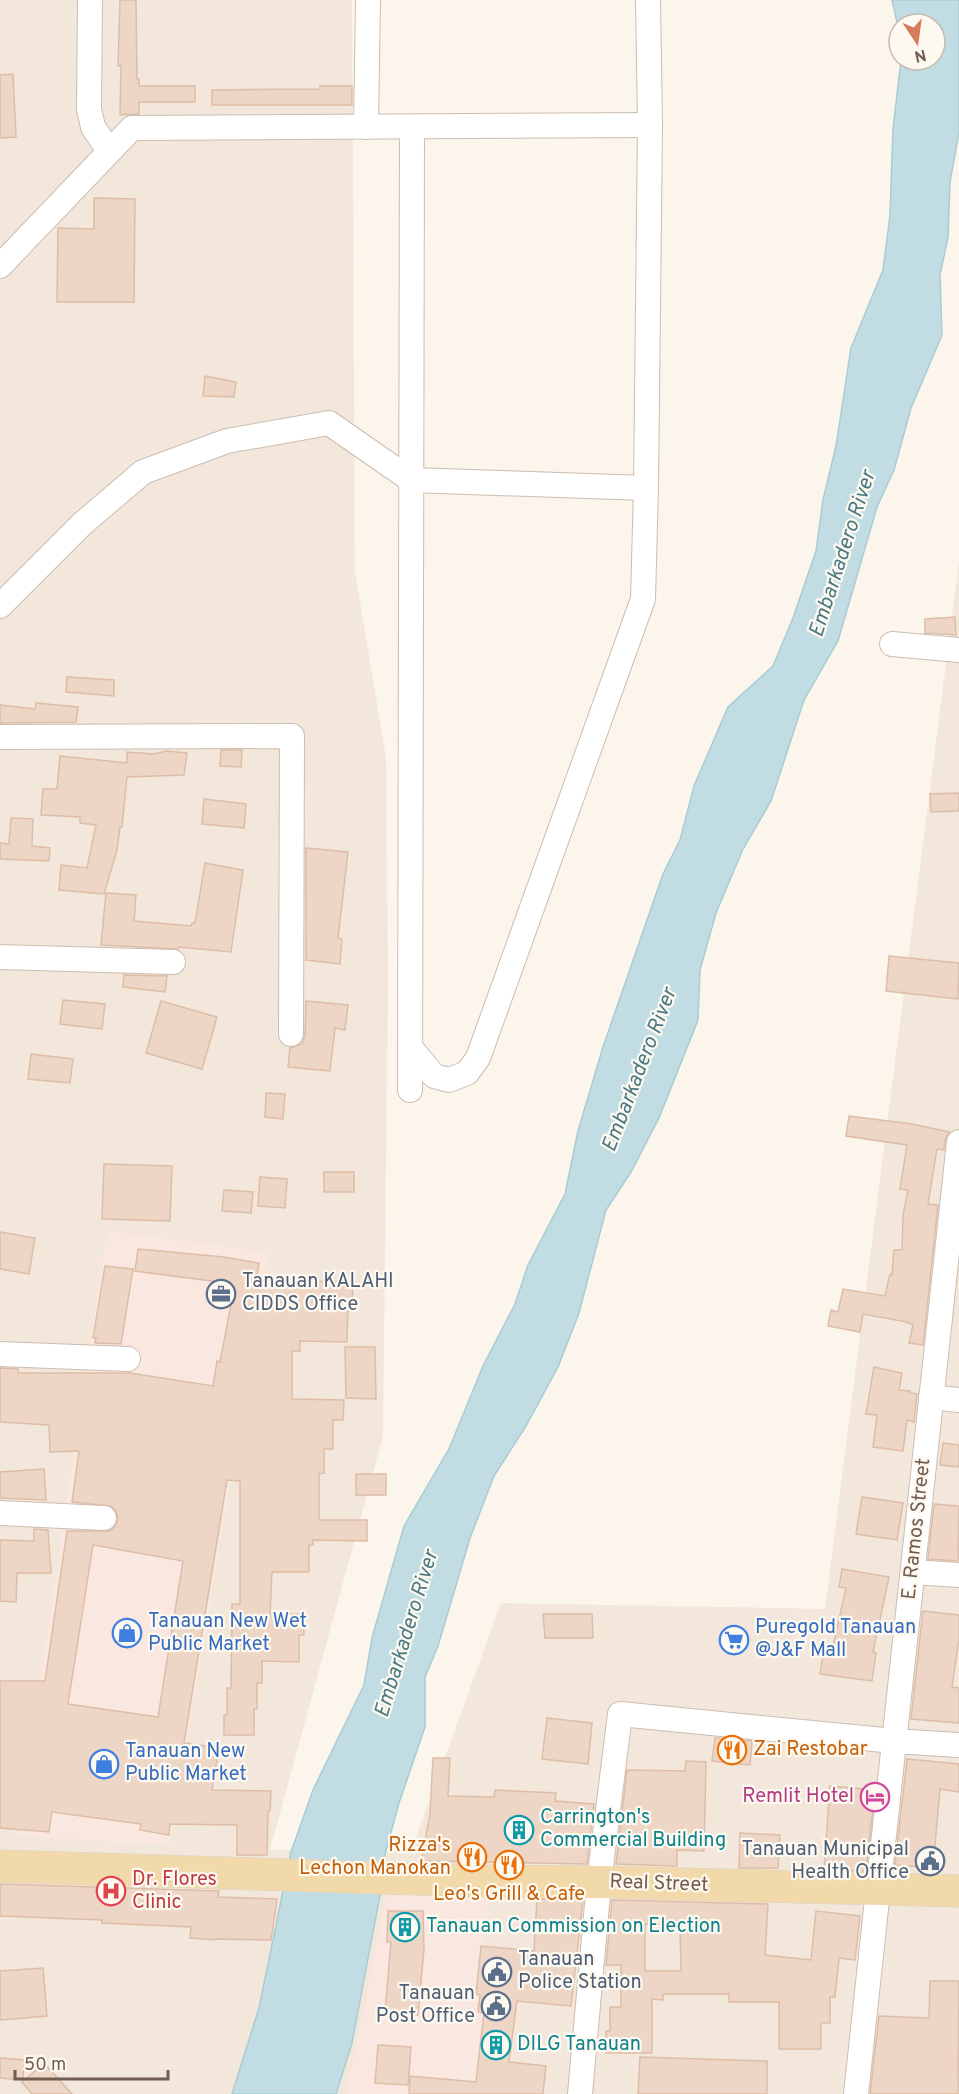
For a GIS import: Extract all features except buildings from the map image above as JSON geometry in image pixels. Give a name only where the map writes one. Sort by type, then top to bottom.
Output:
[{"type":"main road","name":"Real Street","points":[[0,1866],[414,1879],[959,1891]]},
{"type":"street","points":[[90,0],[91,118],[93,127],[109,151]]},
{"type":"street","points":[[366,127],[368,0]]},
{"type":"street","points":[[410,1047],[434,1076],[448,1080],[466,1073],[478,1058],[643,599],[650,125],[648,0]]},
{"type":"street","points":[[0,266],[132,128],[650,125]]},
{"type":"street","points":[[410,1090],[412,127]]},
{"type":"street","points":[[0,606],[82,524],[143,472],[227,441],[329,423],[411,480],[646,488]]},
{"type":"street","points":[[892,644],[959,650]]},
{"type":"street","points":[[0,737],[292,736],[291,1034]]},
{"type":"street","points":[[0,957],[173,963]]},
{"type":"street","name":"E. Ramos Street","points":[[856,2094],[958,1149]]},
{"type":"street","points":[[0,1354],[128,1359]]},
{"type":"street","points":[[931,1397],[959,1400]]},
{"type":"street","points":[[0,1513],[104,1518]]},
{"type":"street","points":[[913,1572],[959,1575]]},
{"type":"street","points":[[580,2094],[599,1882],[620,1714],[894,1741],[959,1745]]},
{"type":"shaded area","points":[[0,0],[352,0],[355,571],[386,758],[388,985],[383,1436],[270,1850],[411,1851],[501,1603],[825,1609],[959,562],[959,2094],[0,2094]]},
{"type":"shaded area","points":[[107,1231],[268,1252],[170,1845],[17,1836]]},
{"type":"shaded area","points":[[387,1893],[488,1898],[486,1945],[524,1950],[508,2094],[346,2094]]},
{"type":"water","name":"Embarkadero River","points":[[892,0],[959,0],[959,132],[950,182],[948,237],[940,275],[942,335],[911,408],[894,470],[877,507],[838,641],[804,700],[771,801],[743,849],[716,913],[700,970],[698,1020],[659,1118],[631,1172],[606,1210],[579,1313],[558,1367],[526,1426],[494,1476],[470,1538],[438,1646],[425,1677],[425,1727],[399,1803],[384,1858],[381,1890],[352,2043],[336,2094],[232,2094],[259,2008],[291,1852],[313,1790],[364,1685],[372,1638],[404,1526],[449,1449],[483,1366],[515,1304],[528,1265],[565,1194],[578,1131],[603,1047],[663,874],[680,840],[694,786],[728,707],[773,666],[793,618],[816,551],[823,500],[836,446],[851,348],[883,270],[890,215],[893,129],[900,72],[947,72],[947,12],[895,12]]},
{"type":"place","name":"Tanauan KALAHI CIDDS Office","points":[[221,1294]]},
{"type":"place","name":"Tanauan New Wet Public Market","points":[[127,1633]]},
{"type":"place","name":"Puregold Tanauan @J&F Mall","points":[[734,1640]]},
{"type":"place","name":"Zai Restobar","points":[[732,1750]]},
{"type":"place","name":"Tanauan New Public Market","points":[[104,1764]]},
{"type":"place","name":"Remlit Hotel","points":[[875,1797]]},
{"type":"place","name":"Carrington's Commercial Building","points":[[519,1830]]},
{"type":"place","name":"Rizza's Lechon Manokan","points":[[472,1857]]},
{"type":"place","name":"Tanauan Municipal Health Office","points":[[930,1861]]},
{"type":"place","name":"Leo's Grill & Cafe","points":[[509,1865]]},
{"type":"place","name":"Dr. Flores Clinic","points":[[111,1891]]},
{"type":"place","name":"Tanauan Commission on Election","points":[[405,1927]]},
{"type":"place","name":"Tanauan Police Station","points":[[497,1972]]},
{"type":"place","name":"Tanauan Post Office","points":[[496,2006]]},
{"type":"place","name":"DILG Tanauan","points":[[496,2045]]}]
